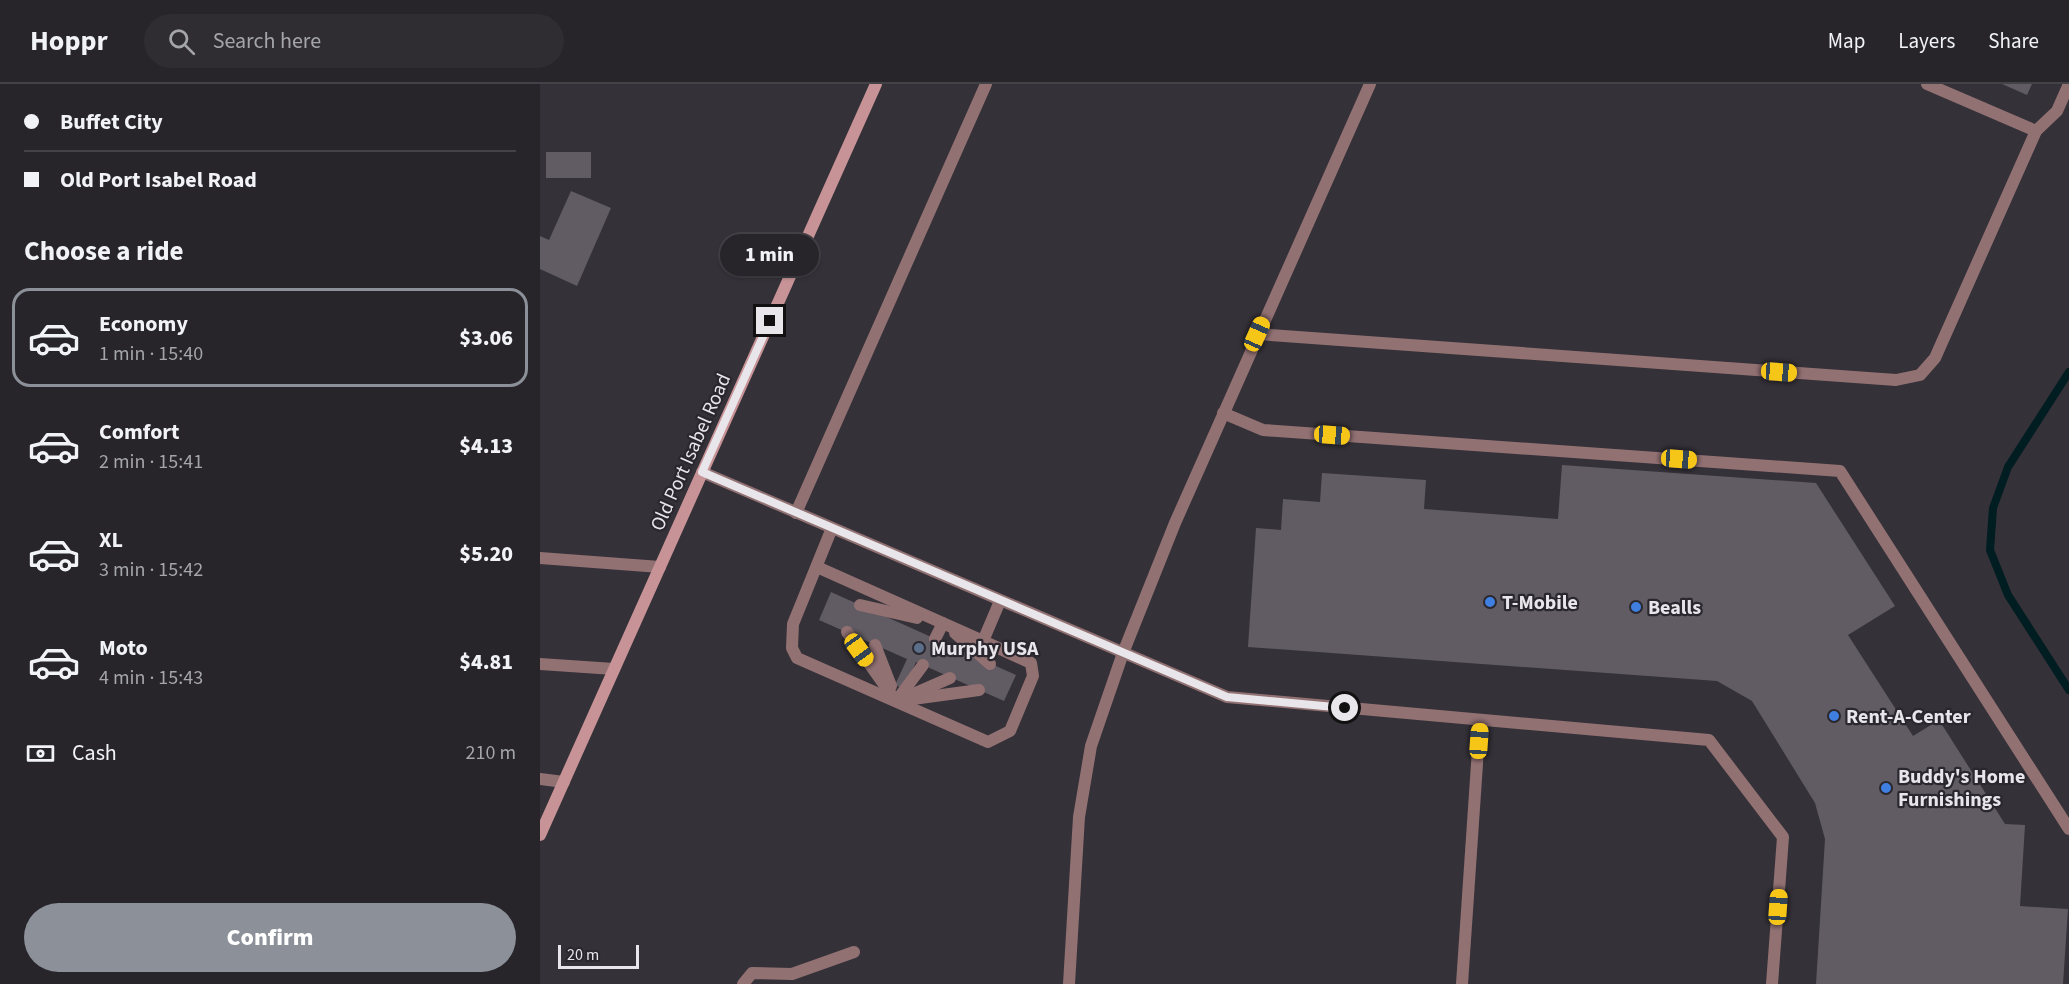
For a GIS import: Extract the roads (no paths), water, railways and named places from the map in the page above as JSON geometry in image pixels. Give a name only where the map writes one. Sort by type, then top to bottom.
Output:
[{"type":"street","name":"Old Port Isabel Road","points":[[540,835],[876,84]]},
{"type":"lane","points":[[796,513],[986,84]]},
{"type":"lane","points":[[1069,984],[1079,817],[1091,746],[1123,653],[1223,413],[1370,84]]},
{"type":"lane","points":[[1927,84],[2036,131]]},
{"type":"lane","points":[[1257,334],[1896,380],[1920,375],[1935,358],[2036,131],[2057,111],[2069,84]]},
{"type":"lane","points":[[1223,413],[1263,430],[1840,471],[2069,829]]},
{"type":"lane","points":[[702,472],[1227,697],[1710,740],[1783,837],[1772,984]]},
{"type":"lane","points":[[817,567],[1031,663],[1033,676],[1010,731],[988,742],[797,658],[792,648],[791,635],[817,567],[832,528]]},
{"type":"lane","points":[[540,558],[660,567]]},
{"type":"lane","points":[[983,641],[1000,601]]},
{"type":"lane","points":[[860,605],[943,623],[990,664]]},
{"type":"lane","points":[[888,618],[943,623],[963,651]]},
{"type":"lane","points":[[935,639],[943,623]]},
{"type":"lane","points":[[847,632],[897,701]]},
{"type":"lane","points":[[875,645],[897,701]]},
{"type":"lane","points":[[540,664],[614,669]]},
{"type":"lane","points":[[897,701],[923,665]]},
{"type":"lane","points":[[897,701],[950,678]]},
{"type":"lane","points":[[897,701],[979,690]]},
{"type":"lane","points":[[1462,984],[1480,720]]},
{"type":"lane","points":[[540,779],[564,782]]},
{"type":"lane","points":[[743,984],[752,974],[792,974],[854,952]]},
{"type":"waterway","points":[[2069,372],[2008,467],[1993,508],[1990,550],[2008,595],[2069,690]]},
{"type":"place","name":"T-Mobile","points":[[1490,602]]},
{"type":"place","name":"Bealls","points":[[1636,607]]},
{"type":"place","name":"Murphy USA","points":[[919,648]]},
{"type":"place","name":"Rent-A-Center","points":[[1834,716]]},
{"type":"place","name":"Buddy's Home Furnishings","points":[[1886,788]]}]
